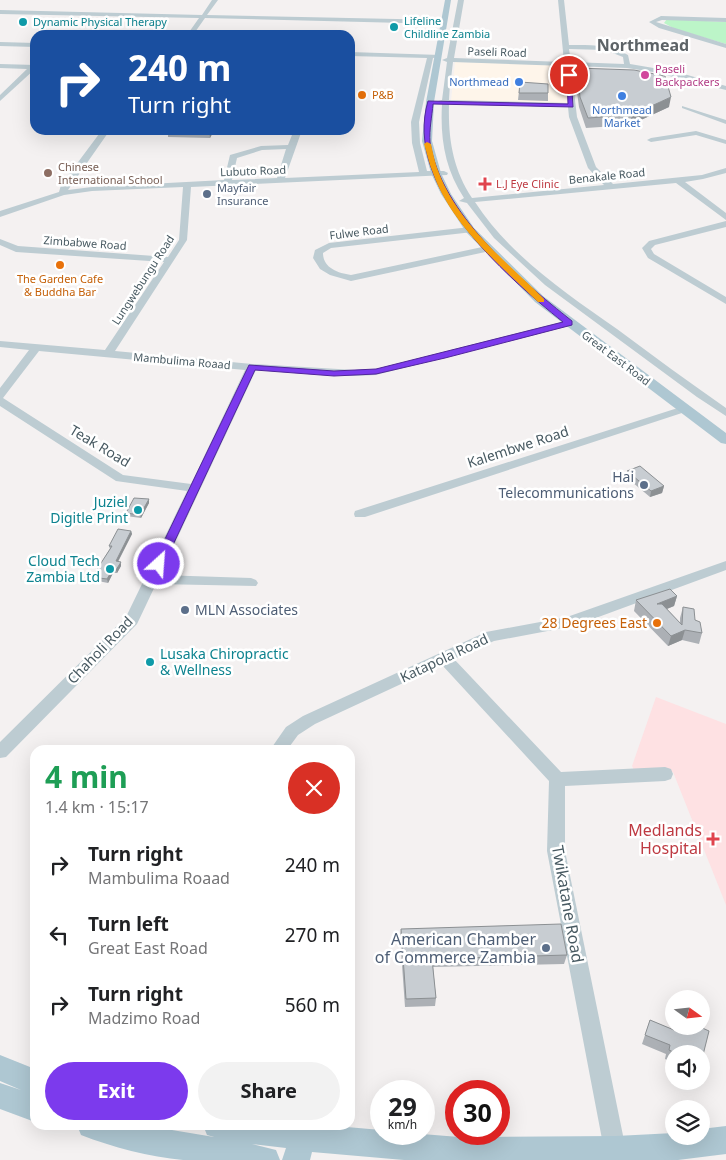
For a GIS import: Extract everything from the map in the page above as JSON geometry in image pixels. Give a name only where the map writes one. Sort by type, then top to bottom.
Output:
[{"type":"main road","name":"Great East Road","points":[[445,59],[444,22],[448,0]]},
{"type":"main road","name":"Great East Road","points":[[454,0],[438,102],[436,140],[438,155],[435,173],[446,194],[470,230],[539,299],[726,440]]},
{"type":"main road","name":"Great East Road","points":[[435,173],[465,201],[481,230],[547,293],[719,409],[726,426]]},
{"type":"main road","points":[[0,1068],[30,1080]]},
{"type":"main road","points":[[0,1096],[30,1106]]},
{"type":"main road","points":[[132,1130],[148,1132],[257,1159]]},
{"type":"main road","points":[[235,1130],[300,1149],[617,1155],[726,1140]]},
{"type":"street","points":[[193,30],[214,0]]},
{"type":"street","points":[[461,0],[445,59],[447,78],[438,102],[449,158],[465,201]]},
{"type":"street","points":[[561,0],[571,105],[578,136],[590,165],[611,187]]},
{"type":"street","points":[[0,12],[444,22]]},
{"type":"street","points":[[726,20],[661,18],[655,19],[652,22],[660,27],[726,46]]},
{"type":"street","points":[[0,44],[30,45]]},
{"type":"street","points":[[565,47],[618,51],[626,56],[627,66]]},
{"type":"street","name":"Paseli Road","points":[[355,54],[430,56],[445,59],[493,82],[568,64],[627,66],[672,72],[726,88]]},
{"type":"street","points":[[430,56],[415,122],[416,143],[435,173]]},
{"type":"street","points":[[0,66],[30,66]]},
{"type":"street","points":[[1,98],[30,70]]},
{"type":"street","points":[[447,78],[493,82],[571,105]]},
{"type":"street","points":[[438,102],[493,82]]},
{"type":"street","points":[[684,107],[726,122]]},
{"type":"street","points":[[651,140],[696,133],[724,140]]},
{"type":"street","points":[[63,193],[64,187],[102,135]]},
{"type":"street","points":[[280,181],[296,135]]},
{"type":"street","points":[[227,183],[233,157],[261,148],[290,147]]},
{"type":"street","name":"Benakale Road","points":[[465,201],[678,180],[703,177],[726,170]]},
{"type":"street","name":"Lubuto Road","points":[[0,214],[63,193],[92,189],[435,173]]},
{"type":"street","points":[[678,180],[726,216]]},
{"type":"street","name":"Lungwebungu Road","points":[[108,354],[142,305],[184,236],[187,185]]},
{"type":"street","points":[[726,224],[652,243],[646,248],[651,256],[726,301]]},
{"type":"street","name":"Fulwe Road","points":[[470,230],[329,246],[318,252],[317,256],[322,266],[328,270],[342,277],[350,278],[487,249]]},
{"type":"street","name":"Zimbabwe Road","points":[[0,242],[16,249],[170,260]]},
{"type":"street","name":"Mambulima Roaad","points":[[0,344],[35,349],[252,367],[334,373],[376,372],[569,323]]},
{"type":"street","points":[[0,396],[35,349]]},
{"type":"street","name":"Chaholi Road","points":[[0,752],[132,620],[252,367]]},
{"type":"street","name":"Teak Road","points":[[0,401],[120,478],[196,488]]},
{"type":"street","name":"Kalembwe Road","points":[[360,514],[684,409]]},
{"type":"street","name":"Katapola Road","points":[[282,745],[292,731],[309,720],[490,636],[569,622],[726,564]]},
{"type":"street","points":[[152,579],[251,583]]},
{"type":"street","points":[[444,658],[558,779],[665,774]]},
{"type":"street","name":"Twikatane Road","points":[[558,779],[556,851],[617,1155]]},
{"type":"shaded area","points":[[455,62],[569,65],[575,105],[451,101]]},
{"type":"shaded area","name":"Medlands Hospital","points":[[656,697],[726,724],[726,905],[673,772],[635,772],[632,766]]},
{"type":"green space","points":[[667,19],[726,22],[726,44],[675,29],[664,23]]},
{"type":"building","name":"Northmead Market","points":[[577,68],[634,70],[665,76],[671,97],[632,115],[588,118],[580,97]]},
{"type":"building","points":[[520,82],[548,84],[548,93],[519,93]]},
{"type":"building","points":[[640,466],[664,486],[651,491],[627,471]]},
{"type":"building","points":[[134,498],[149,499],[140,515],[126,513]]},
{"type":"building","points":[[118,529],[131,531],[116,561],[121,562],[116,570],[113,569],[107,579],[92,577],[112,546],[109,546]]},
{"type":"building","points":[[670,589],[677,596],[657,604],[662,604],[682,625],[683,607],[694,609],[695,620],[700,622],[702,633],[685,630],[671,636],[636,600]]},
{"type":"building","points":[[561,924],[567,955],[432,959],[436,998],[406,999],[401,929]]},
{"type":"building","points":[[650,1020],[665,1026],[665,1035],[708,1035],[706,1045],[670,1045],[645,1035]]},
{"type":"slow traffic","points":[[427,144],[436,173],[446,194],[470,230],[541,301]]},
{"type":"place","name":"Dynamic Physical Therapy","points":[[23,22]]},
{"type":"place","name":"Lifeline Childline Zambia","points":[[394,27]]},
{"type":"place","name":"Paseli Backpackers","points":[[645,75]]},
{"type":"place","name":"Northmead","points":[[519,82]]},
{"type":"place","name":"P&B","points":[[362,95]]},
{"type":"place","name":"Northmead Market","points":[[622,96]]},
{"type":"place","name":"Chinese International School","points":[[48,173]]},
{"type":"place","name":"L.J Eye Clinic","points":[[485,184]]},
{"type":"place","name":"Mayfair Insurance","points":[[207,194]]},
{"type":"place","name":"The Garden Cafe & Buddha Bar","points":[[60,265]]},
{"type":"place","name":"Hai Telecommunications","points":[[644,485]]},
{"type":"place","name":"Juziel Digitle Print","points":[[138,510]]},
{"type":"place","name":"Cloud Tech Zambia Ltd","points":[[110,569]]},
{"type":"place","name":"MLN Associates","points":[[185,610]]},
{"type":"place","name":"28 Degrees East","points":[[657,623]]},
{"type":"place","name":"Lusaka Chiropractic & Wellness","points":[[150,662]]},
{"type":"place","name":"Medlands Hospital","points":[[713,839]]},
{"type":"place","name":"American Chamber of Commerce Zambia","points":[[546,948]]},
{"type":"district","name":"Northmead","points":[[643,45]]},
{"type":"route","points":[[159,564],[252,367],[334,373],[376,372],[569,323],[539,299],[470,230],[446,194],[436,173],[427,141],[430,102],[571,105],[569,75]]}]
